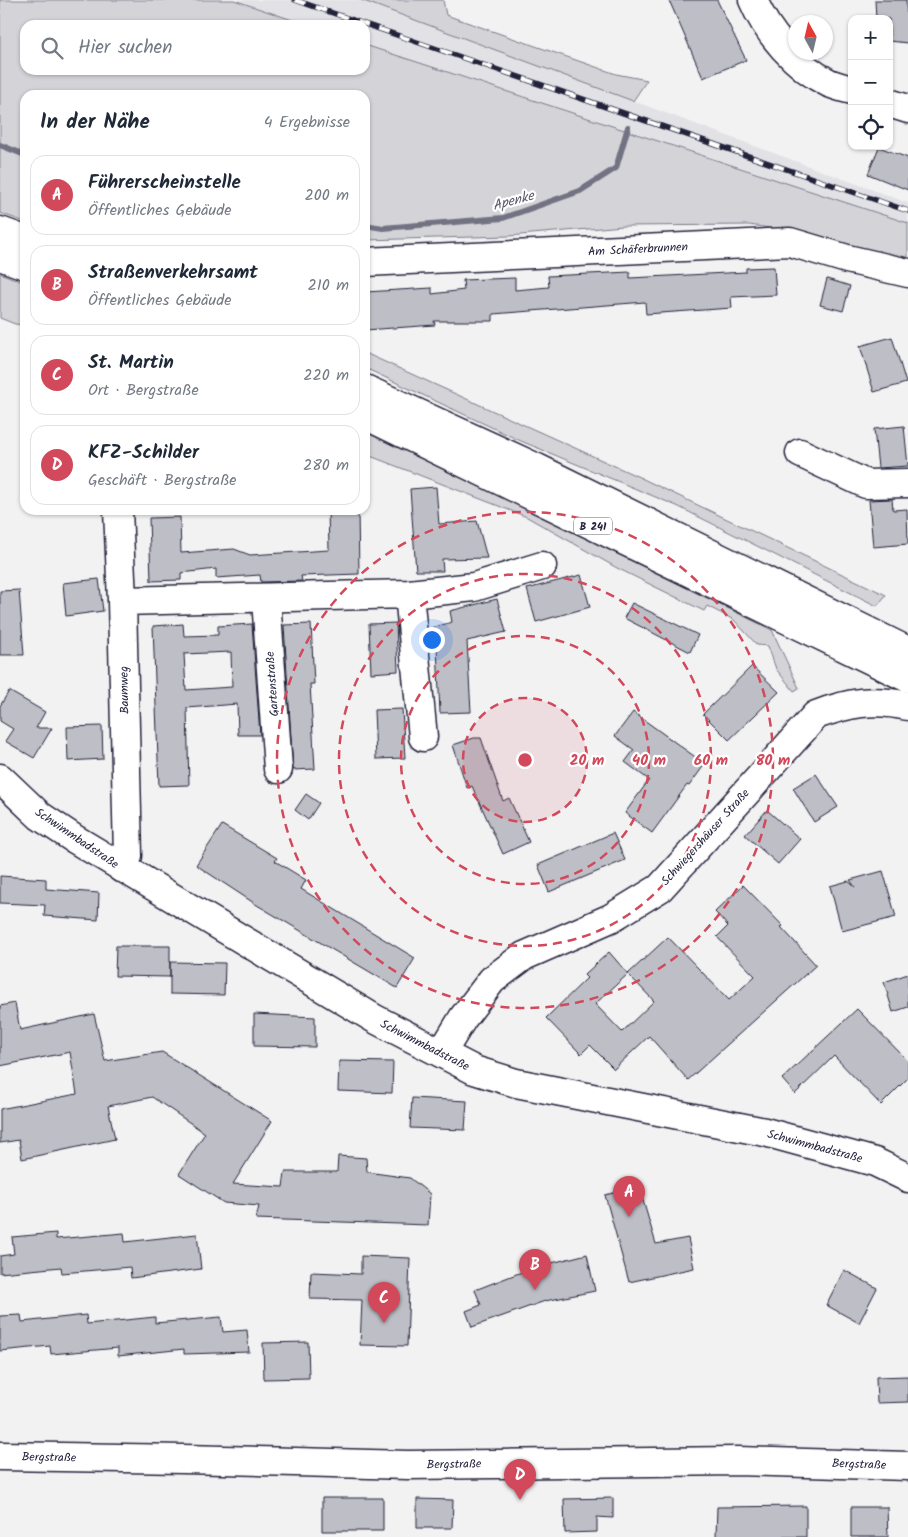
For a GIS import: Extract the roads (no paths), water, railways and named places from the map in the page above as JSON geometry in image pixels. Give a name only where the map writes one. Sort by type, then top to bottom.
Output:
[{"type":"main road","points":[[753,0],[768,28],[795,59],[829,83],[848,89]]},
{"type":"main road","points":[[893,103],[908,109]]},
{"type":"main road","points":[[0,231],[20,238]]},
{"type":"main road","name":"Am Schäferbrunnen","points":[[370,262],[790,242],[847,259],[908,273]]},
{"type":"main road","points":[[0,256],[20,263]]},
{"type":"main road","name":"B 241","points":[[370,390],[537,468],[901,648]]},
{"type":"main road","name":"B 241","points":[[370,417],[908,678]]},
{"type":"main road","points":[[800,453],[866,484],[908,483]]},
{"type":"main road","name":"Baumweg","points":[[118,515],[128,856],[121,868]]},
{"type":"main road","points":[[122,601],[409,594],[474,587],[542,566]]},
{"type":"main road","points":[[409,594],[423,737]]},
{"type":"main road","name":"Gartenstraße","points":[[266,598],[278,769]]},
{"type":"main road","name":"Schwiegershäuser Straße","points":[[443,1054],[464,1018],[492,980],[524,956],[610,918],[660,888],[816,715],[851,703],[877,702],[908,706]]},
{"type":"main road","name":"Schwimmbadstraße","points":[[0,778],[40,816],[121,868],[374,1019],[474,1070],[516,1083],[764,1132],[875,1162],[908,1178]]},
{"type":"main road","name":"Bergstraße","points":[[0,1456],[184,1458],[408,1465],[738,1461],[908,1466]]},
{"type":"waterway","name":"Apenke","points":[[370,226],[383,228],[503,218],[580,191],[616,168],[628,127]]},
{"type":"waterway","name":"Apenke","points":[[0,145],[20,153]]},
{"type":"railway","points":[[295,0],[353,20]]},
{"type":"railway","points":[[370,26],[908,211]]},
{"type":"place","name":"Führerscheinstelle","points":[[629,1217]]},
{"type":"place","name":"Straßenverkehrsamt","points":[[535,1290]]},
{"type":"place","name":"St. Martin","points":[[384,1323]]},
{"type":"place","name":"KFZ-Schilder","points":[[520,1500]]}]
